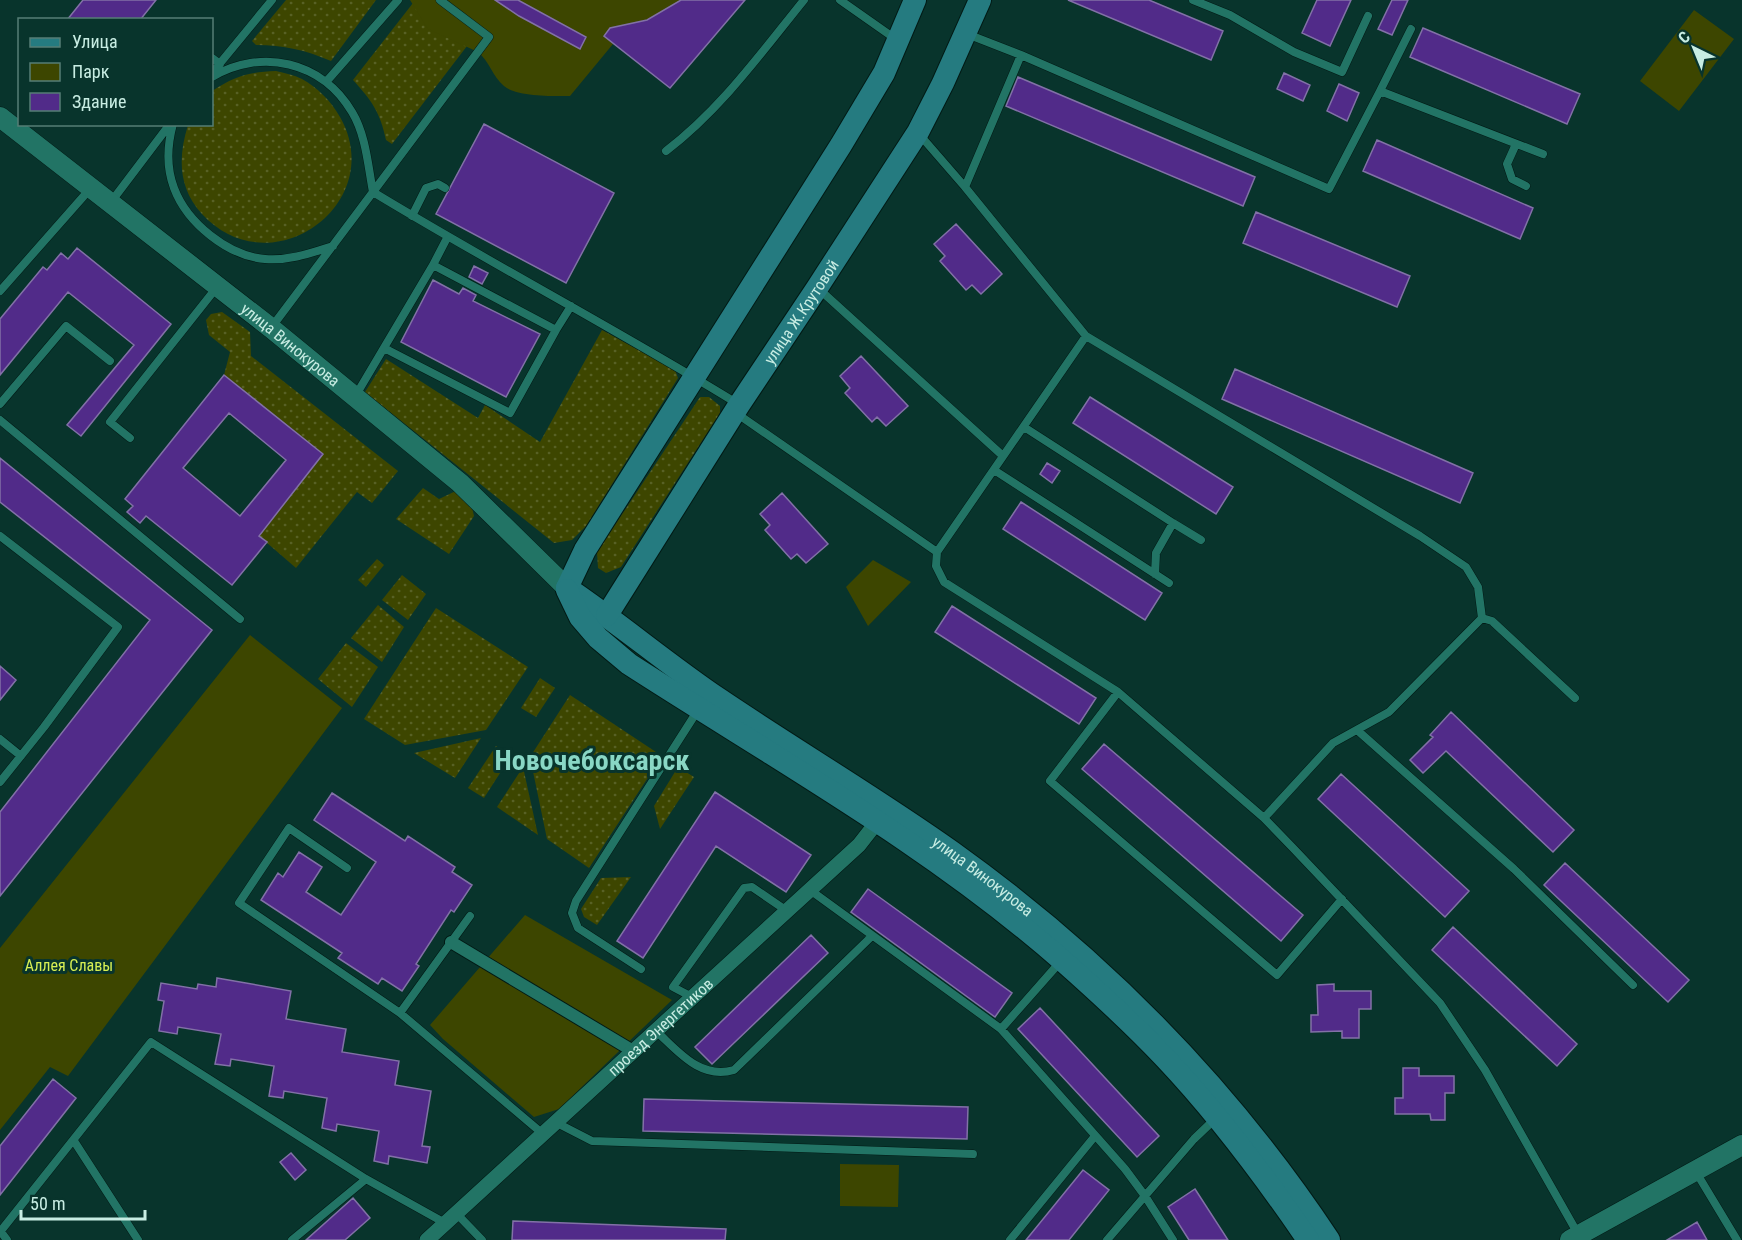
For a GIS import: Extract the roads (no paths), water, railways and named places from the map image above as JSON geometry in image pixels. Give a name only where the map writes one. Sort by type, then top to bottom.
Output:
[{"type":"main road","points":[[567,588],[585,550],[841,145],[884,73],[915,0]]},
{"type":"main road","name":"улица Ж.Крутовой","points":[[607,615],[737,408],[918,132],[980,0]]},
{"type":"main road","name":"улица Винокурова","points":[[567,588],[607,615],[655,655],[882,815]]},
{"type":"main road","name":"улица Винокурова","points":[[567,588],[580,617],[598,638],[629,664],[699,709],[882,815],[993,883],[1067,954],[1178,1048],[1223,1111],[1308,1240]]},
{"type":"main road","name":"улица Винокурова","points":[[1223,1111],[1278,1167],[1329,1240]]},
{"type":"street","name":"улица Винокурова","points":[[0,117],[271,328],[460,483],[567,588]]},
{"type":"street","name":"проезд Энергетиков","points":[[427,1240],[859,845],[882,815]]},
{"type":"street","points":[[451,942],[633,1051]]},
{"type":"street","points":[[1584,1234],[1742,1145]]},
{"type":"lane","points":[[213,73],[272,0]]},
{"type":"lane","points":[[326,82],[398,0]]},
{"type":"lane","points":[[271,328],[489,37],[440,0]]},
{"type":"lane","points":[[666,151],[704,119],[750,68],[804,0]]},
{"type":"lane","points":[[840,0],[898,41]]},
{"type":"lane","points":[[1193,0],[1230,15],[1294,52],[1342,72],[1368,16]]},
{"type":"lane","points":[[965,33],[1022,55],[1329,189],[1411,29]]},
{"type":"lane","points":[[965,187],[1022,55]]},
{"type":"lane","points":[[213,59],[219,64]]},
{"type":"lane","points":[[213,75],[247,62],[272,61],[293,65],[326,82],[340,94],[360,130],[373,192],[447,238],[693,376],[937,552]]},
{"type":"lane","points":[[1380,91],[1543,154]]},
{"type":"lane","points":[[111,203],[170,126]]},
{"type":"lane","points":[[172,126],[168,143],[169,168],[174,189],[188,212],[205,231],[226,246],[243,254],[263,259],[280,260],[333,246]]},
{"type":"lane","points":[[918,132],[1086,336],[1420,536],[1466,567],[1478,587],[1482,618]]},
{"type":"lane","points":[[1516,144],[1507,164],[1512,179],[1526,186]]},
{"type":"lane","points":[[412,216],[426,188],[438,184],[445,188]]},
{"type":"lane","points":[[0,291],[90,188]]},
{"type":"lane","points":[[355,396],[447,238]]},
{"type":"lane","points":[[433,265],[556,330]]},
{"type":"lane","points":[[130,438],[110,422],[217,287]]},
{"type":"lane","points":[[817,288],[1004,456]]},
{"type":"lane","points":[[384,348],[510,413],[571,306]]},
{"type":"lane","points":[[0,404],[66,326],[110,361]]},
{"type":"lane","points":[[1086,336],[937,552],[936,566],[944,582],[1118,692],[1264,818],[1440,1003],[1485,1070],[1584,1234]]},
{"type":"lane","points":[[0,420],[240,619]]},
{"type":"lane","points":[[1024,427],[1201,540]]},
{"type":"lane","points":[[994,470],[1169,583]]},
{"type":"lane","points":[[1155,574],[1156,553],[1173,524]]},
{"type":"lane","points":[[0,536],[118,627],[0,782]]},
{"type":"lane","points":[[1482,618],[1492,621],[1575,698]]},
{"type":"lane","points":[[1264,818],[1334,743],[1389,712],[1482,618]]},
{"type":"lane","points":[[1118,692],[1050,781],[1277,975],[1342,899]]},
{"type":"lane","points":[[641,969],[578,928],[572,913],[576,901],[699,709]]},
{"type":"lane","points":[[1357,730],[1514,869],[1633,985]]},
{"type":"lane","points":[[0,739],[21,756]]},
{"type":"lane","points":[[347,868],[290,828],[239,903],[400,1013],[543,1134]]},
{"type":"lane","points":[[692,997],[673,987],[744,888],[752,887],[787,910]]},
{"type":"lane","points":[[810,890],[1000,1029],[1145,1196],[1173,1240]]},
{"type":"lane","points":[[400,1013],[470,916]]},
{"type":"lane","points":[[656,1031],[690,1063],[700,1069],[724,1073],[734,1070],[872,936]]},
{"type":"lane","points":[[1000,1029],[1067,954]]},
{"type":"lane","points":[[7,1240],[0,1232],[151,1042],[366,1179],[451,1218],[482,1240]]},
{"type":"lane","points":[[1107,1240],[1194,1139],[1223,1111]]},
{"type":"lane","points":[[555,1122],[592,1141],[973,1154]]},
{"type":"lane","points":[[1010,1240],[1095,1136]]},
{"type":"lane","points":[[74,1140],[138,1240]]},
{"type":"lane","points":[[1695,1171],[1737,1240]]},
{"type":"lane","points":[[292,1240],[366,1179]]},
{"type":"district","name":"Новочебоксарск","points":[[592,760]]},
{"type":"park label","name":"Аллея Славы","points":[[69,965]]}]
